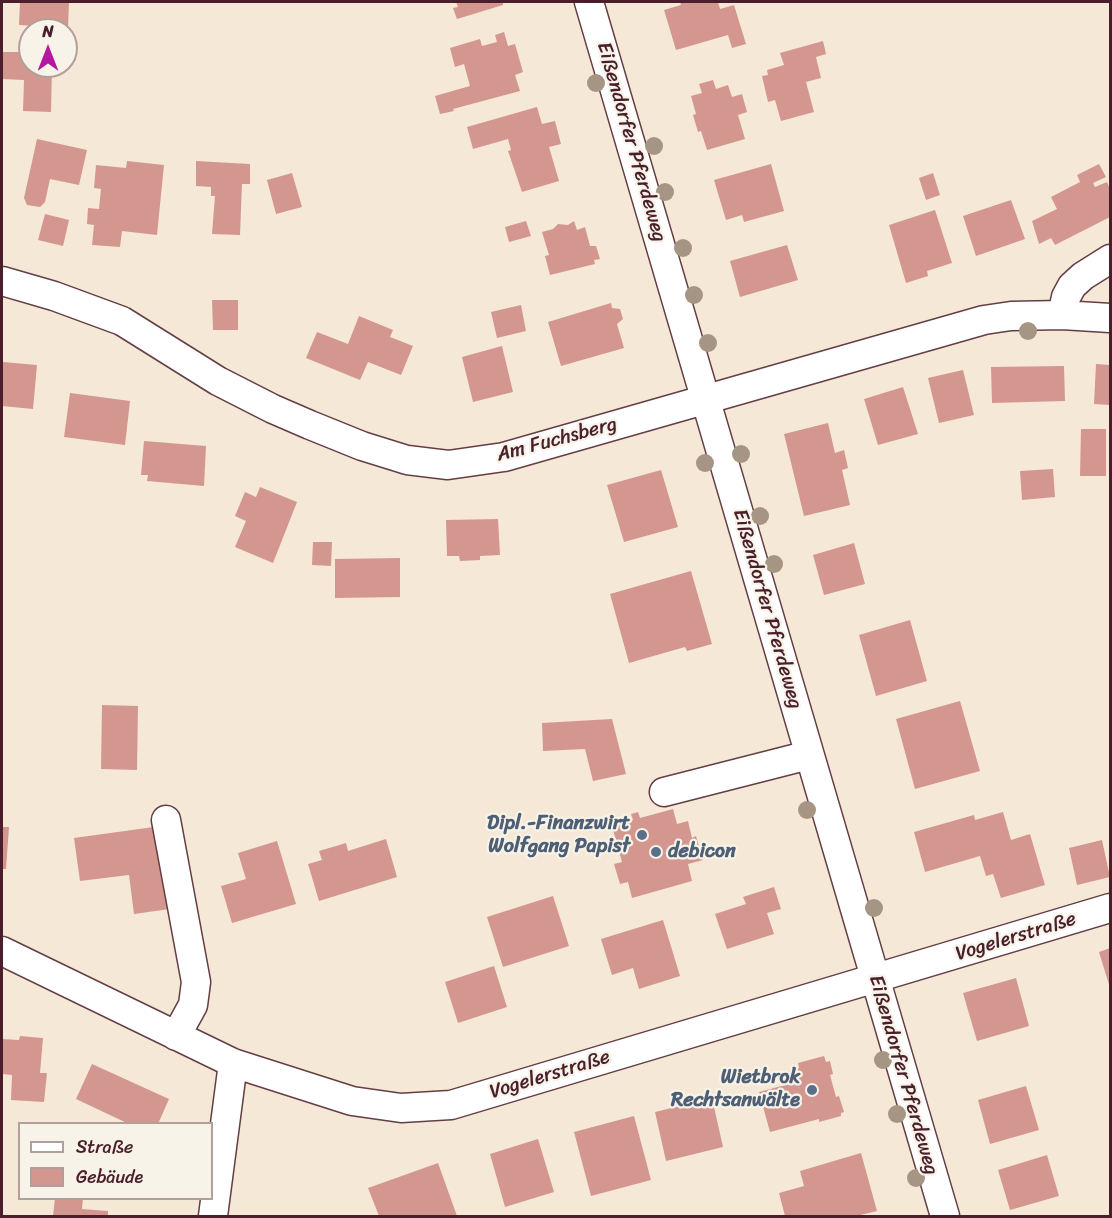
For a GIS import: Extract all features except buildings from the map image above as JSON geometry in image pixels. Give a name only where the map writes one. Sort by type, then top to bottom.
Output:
[{"type":"street","name":"Eißendorfer Pferdeweg","points":[[589,2],[943,1216]]},
{"type":"street","points":[[1062,315],[1066,297],[1072,286],[1110,259]]},
{"type":"street","name":"Am Fuchsberg","points":[[2,281],[54,296],[122,321],[218,381],[264,405],[362,446],[417,462],[448,465],[504,456],[984,320],[1011,316],[1062,315],[1110,318]]},
{"type":"street","points":[[664,792],[809,755]]},
{"type":"street","points":[[166,820],[196,982],[193,1005],[176,1036]]},
{"type":"street","name":"Vogelerstraße","points":[[2,951],[233,1064],[352,1101],[401,1108],[451,1105],[1110,908]]},
{"type":"street","points":[[213,1216],[233,1064]]},
{"type":"place","name":"Dipl.-Finanzwirt Wolfgang Papist","points":[[642,835]]},
{"type":"place","name":"debicon","points":[[656,852]]},
{"type":"place","name":"Wietbrok Rechtsanwälte","points":[[812,1090]]}]
